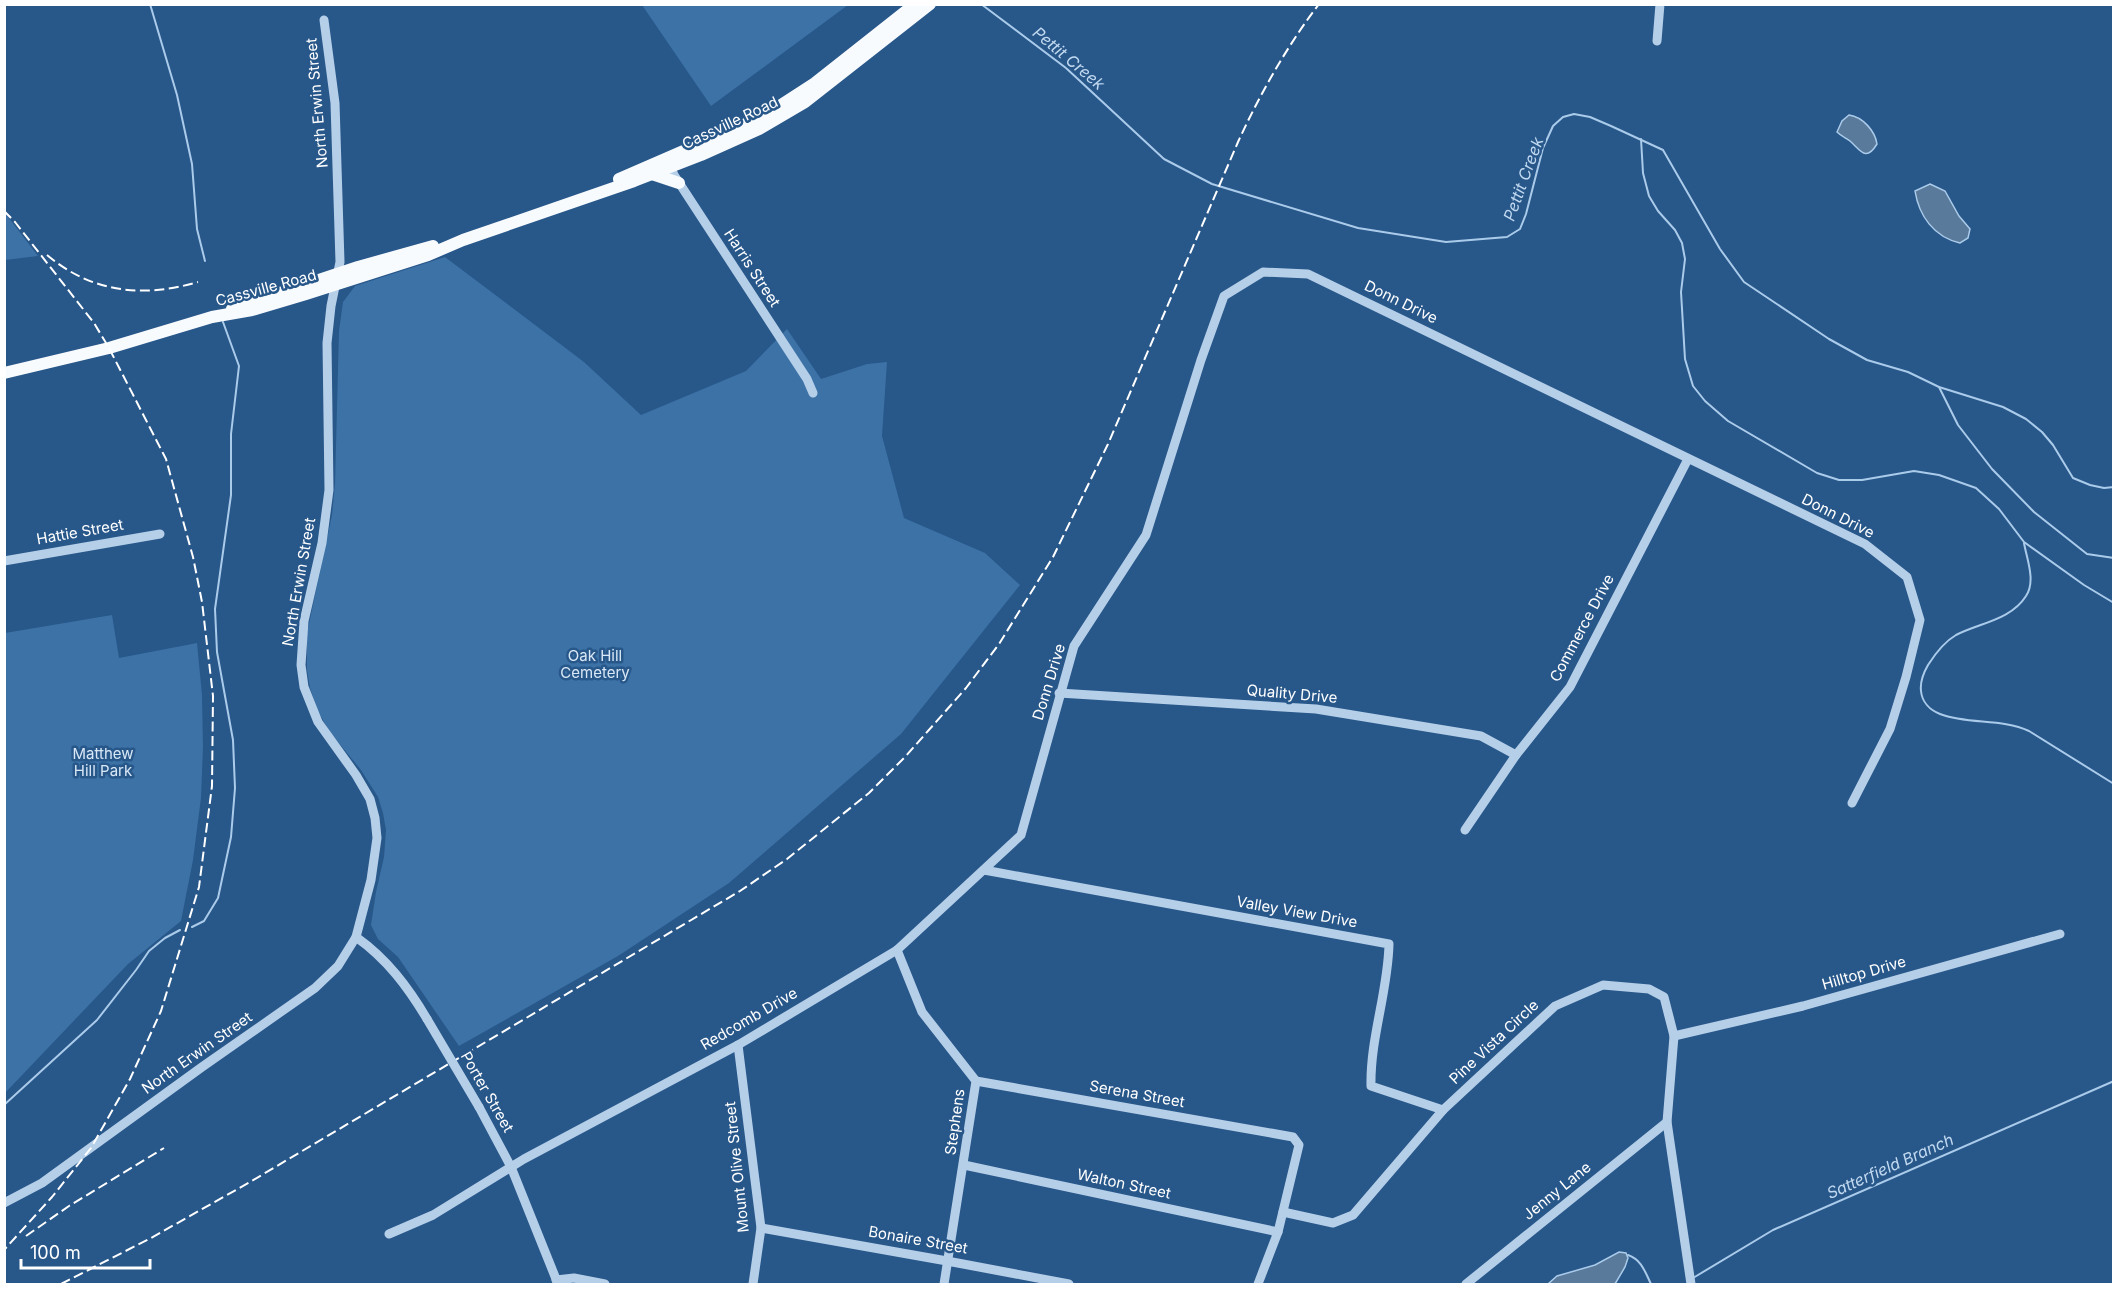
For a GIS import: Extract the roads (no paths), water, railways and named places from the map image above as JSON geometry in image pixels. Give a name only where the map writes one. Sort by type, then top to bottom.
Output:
[{"type":"main road","name":"Cassville Road","points":[[4,373],[100,351],[212,317],[249,302],[428,255],[463,240],[651,174],[668,163],[782,105],[835,68],[915,4]]},
{"type":"main road","name":"Cassville Road","points":[[586,196],[630,174],[668,163],[759,129],[821,90],[930,4]]},
{"type":"main road","points":[[651,174],[680,183]]},
{"type":"street","points":[[1657,41],[1660,4]]},
{"type":"street","name":"North Erwin Street","points":[[4,1203],[50,1177],[315,988],[338,966],[356,938],[375,859],[377,838],[375,818],[364,787],[318,722],[307,696],[301,665],[304,621],[319,559],[329,490],[327,343],[340,239],[335,103],[324,20]]},
{"type":"street","name":"Harris Street","points":[[668,163],[807,379],[813,393]]},
{"type":"street","name":"Donn Drive","points":[[984,870],[1021,835],[1074,646],[1146,535],[1201,360],[1224,296],[1263,272],[1308,274],[1865,544],[1907,577],[1920,620],[1890,729],[1852,803]]},
{"type":"street","name":"Commerce Drive","points":[[1465,830],[1516,755],[1570,687],[1688,459]]},
{"type":"street","name":"Hattie Street","points":[[4,561],[160,534]]},
{"type":"street","name":"Quality Drive","points":[[1059,693],[1316,709],[1481,736],[1516,755]]},
{"type":"street","name":"Redcomb Drive","points":[[389,1234],[433,1215],[511,1167],[738,1045],[897,950],[984,870]]},
{"type":"street","name":"Valley View Drive","points":[[984,870],[1389,944],[1388,971],[1371,1061],[1371,1086],[1443,1110]]},
{"type":"street","name":"Hilltop Drive","points":[[1674,1036],[1803,1006],[2060,934]]},
{"type":"street","name":"Porter Street","points":[[356,938],[374,951],[399,977],[414,997],[479,1107],[511,1167],[557,1282]]},
{"type":"street","name":"Stephens","points":[[897,950],[922,1012],[976,1081],[944,1284]]},
{"type":"street","name":"Pine Vista Circle","points":[[1283,1212],[1333,1223],[1353,1215],[1443,1110],[1555,1006],[1603,985],[1649,988],[1664,997],[1674,1036],[1667,1122],[1691,1284]]},
{"type":"street","name":"Mount Olive Street","points":[[738,1045],[761,1228],[753,1284]]},
{"type":"street","name":"Serena Street","points":[[976,1081],[1293,1137],[1299,1145],[1283,1212]]},
{"type":"street","name":"Jenny Lane","points":[[1466,1284],[1667,1122]]},
{"type":"street","name":"Walton Street","points":[[964,1165],[1278,1232]]},
{"type":"street","points":[[1258,1284],[1278,1232],[1283,1212]]},
{"type":"street","name":"Bonaire Street","points":[[761,1228],[1069,1284]]},
{"type":"street","points":[[557,1282],[574,1278],[605,1284]]},
{"type":"waterway","points":[[150,4],[177,95],[192,164],[197,229],[205,261]]},
{"type":"waterway","name":"Pettit Creek","points":[[981,4],[1066,68],[1164,159],[1212,184],[1358,228],[1446,242],[1507,237],[1520,229],[1543,148],[1553,126],[1563,117],[1574,114],[1590,117],[1663,150],[1720,249],[1744,282],[1829,339],[1867,360],[1908,372],[1939,387],[2003,407],[2026,419],[2053,445],[2073,478],[2090,485],[2104,488],[2114,487]]},
{"type":"waterway","name":"Pettit Creek","points":[[1641,139],[1643,173],[1649,196],[1682,243],[1685,259],[1681,292],[1685,359],[1693,386],[1705,401],[1728,421],[1817,473],[1839,480],[1862,480],[1914,471],[1939,475],[1976,488],[1999,509],[2024,542],[2084,585],[2114,603]]},
{"type":"waterway","points":[[192,927],[204,921],[218,898],[231,837],[235,788],[233,740],[217,652],[215,609],[231,495],[231,434],[239,366],[223,322]]},
{"type":"waterway","points":[[1939,387],[1958,425],[1992,469],[2034,512],[2087,554],[2114,558]]},
{"type":"waterway","points":[[2024,543],[2031,577],[2026,596],[2012,611],[1956,635],[1944,645],[1924,674],[1921,688],[1923,699],[1927,705],[1940,714],[2007,724],[2029,731],[2114,784]]},
{"type":"waterway","points":[[4,1105],[97,1020],[149,951],[180,930]]},
{"type":"waterway","name":"Satterfield Branch","points":[[1693,1278],[1773,1230],[2114,1081]]},
{"type":"waterway","points":[[1628,1255],[1640,1263],[1651,1284]]},
{"type":"railway","points":[[61,1284],[151,1238],[250,1182],[740,891],[787,859],[869,793],[905,757],[966,688],[999,644],[1053,557],[1108,444],[1246,124],[1285,53],[1319,4]]},
{"type":"railway","points":[[4,211],[94,323],[166,459],[193,557],[202,602],[213,696],[212,786],[199,887],[161,1011],[130,1079],[91,1148],[52,1197],[4,1250]]},
{"type":"railway","points":[[47,255],[82,278],[119,289],[158,290],[198,282]]},
{"type":"railway","points":[[26,1236],[69,1206],[164,1148]]},
{"type":"park label","name":"Oak Hill Cemetery","points":[[595,664]]},
{"type":"park label","name":"Matthew Hill Park","points":[[103,762]]}]
